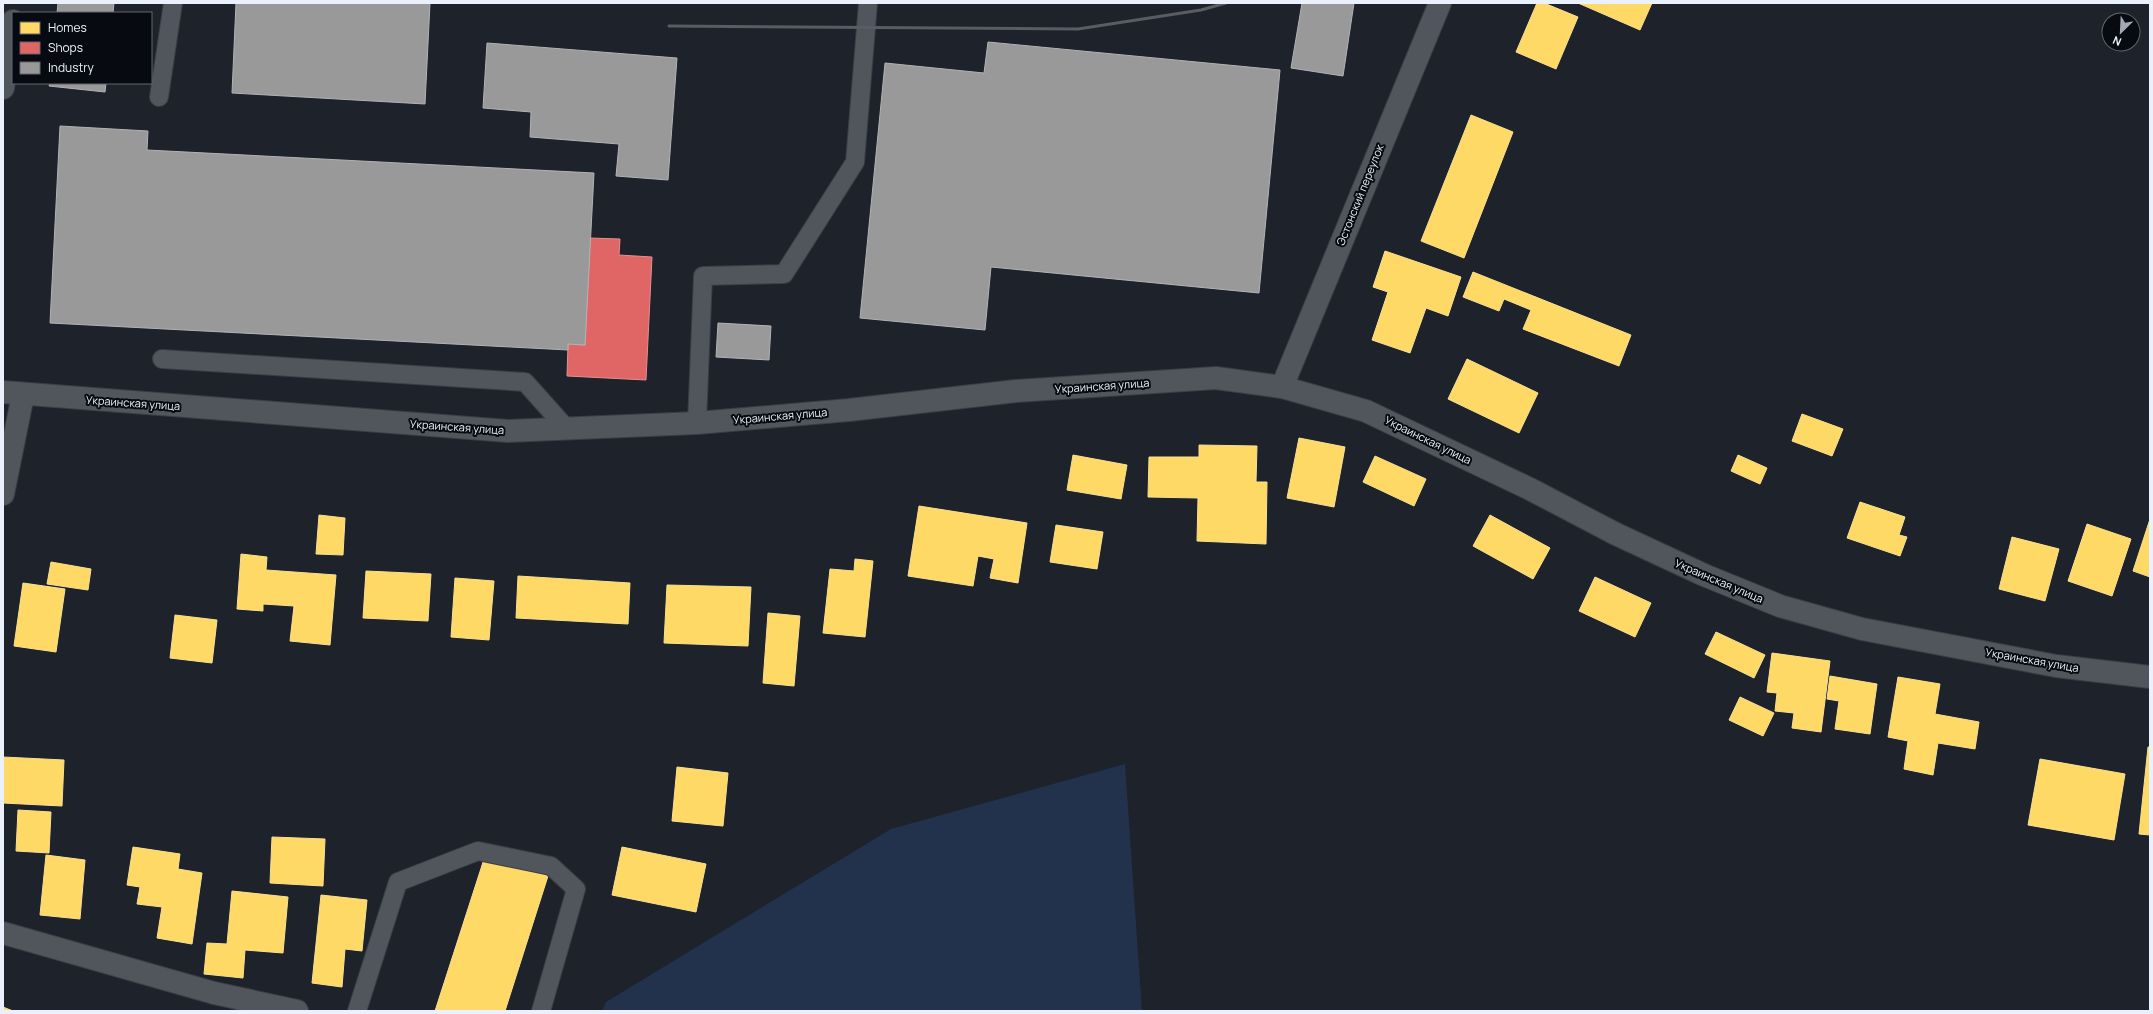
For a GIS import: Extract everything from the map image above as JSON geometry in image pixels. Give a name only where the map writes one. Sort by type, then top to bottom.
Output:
[{"type":"street","name":"Эстонский переулок","points":[[1282,387],[1440,3]]},
{"type":"street","points":[[3,88],[12,28]]},
{"type":"street","name":"Украинская улица","points":[[13,393],[508,431],[697,423],[849,410],[1016,391],[1216,378],[1282,387],[1366,411],[1530,489],[1663,556],[1704,575],[1780,606],[1877,632],[2056,666],[2150,677]]},
{"type":"street","points":[[3,494],[13,393]]},
{"type":"street","points":[[3,920],[27,941]]},
{"type":"street","points":[[3,933],[214,994],[297,1011]]},
{"type":"lane","points":[[159,97],[173,3]]},
{"type":"lane","points":[[697,423],[704,276],[784,274],[855,162],[868,3]]},
{"type":"lane","points":[[162,359],[525,382],[567,429]]},
{"type":"lane","points":[[357,1011],[398,882],[478,851],[551,866],[576,889],[541,1011]]},
{"type":"shaded area","points":[[1125,764],[1142,1011],[602,1011],[606,1002],[891,829]]},
{"type":"building: Homes","points":[[1537,3],[1544,3],[1578,17],[1556,69],[1516,52]]},
{"type":"building: Homes","points":[[1578,3],[1652,3],[1640,30]]},
{"type":"building: Homes","points":[[1471,115],[1513,132],[1464,258],[1421,241]]},
{"type":"building: Homes","points":[[1385,251],[1461,277],[1448,316],[1426,308],[1410,353],[1372,340],[1388,292],[1373,287]]},
{"type":"building: Homes","points":[[1473,272],[1631,335],[1619,366],[1523,329],[1531,310],[1504,299],[1499,311],[1463,297]]},
{"type":"building: Homes","points":[[1467,359],[1538,393],[1519,433],[1448,399]]},
{"type":"building: Homes","points":[[1802,414],[1843,429],[1832,456],[1792,441]]},
{"type":"building: Homes","points":[[1299,438],[1345,447],[1334,507],[1287,498]]},
{"type":"building: Homes","points":[[1199,445],[1257,446],[1256,482],[1267,482],[1266,544],[1197,541],[1198,498],[1148,497],[1149,457],[1199,457]]},
{"type":"building: Homes","points":[[1073,455],[1127,465],[1121,499],[1067,490]]},
{"type":"building: Homes","points":[[1738,455],[1767,468],[1760,484],[1731,471]]},
{"type":"building: Homes","points":[[1375,456],[1426,479],[1414,506],[1363,482]]},
{"type":"building: Homes","points":[[1860,502],[1905,517],[1899,535],[1907,537],[1900,556],[1847,538]]},
{"type":"building: Homes","points":[[919,506],[1027,523],[1018,583],[990,578],[994,559],[978,556],[973,586],[908,576]]},
{"type":"building: Homes","points":[[319,515],[345,518],[343,555],[316,554]]},
{"type":"building: Homes","points":[[1490,515],[1550,548],[1533,579],[1473,546]]},
{"type":"building: Homes","points":[[2150,519],[2150,577],[2133,571]]},
{"type":"building: Homes","points":[[2087,524],[2131,539],[2112,596],[2068,581]]},
{"type":"building: Homes","points":[[1056,525],[1103,532],[1097,569],[1050,562]]},
{"type":"building: Homes","points":[[2012,537],[2059,549],[2045,601],[1999,589]]},
{"type":"building: Homes","points":[[241,554],[267,557],[266,570],[336,575],[330,645],[290,641],[294,606],[263,604],[263,611],[237,609]]},
{"type":"building: Homes","points":[[855,559],[873,561],[865,637],[823,633],[830,569],[854,571]]},
{"type":"building: Homes","points":[[51,562],[91,569],[88,590],[47,584]]},
{"type":"building: Homes","points":[[366,571],[431,574],[428,621],[363,618]]},
{"type":"building: Homes","points":[[518,576],[630,583],[628,624],[516,618]]},
{"type":"building: Homes","points":[[1595,577],[1651,603],[1635,637],[1579,611]]},
{"type":"building: Homes","points":[[455,578],[494,581],[489,640],[451,637]]},
{"type":"building: Homes","points":[[23,583],[65,589],[56,652],[14,646]]},
{"type":"building: Homes","points":[[667,585],[751,587],[748,646],[664,643]]},
{"type":"building: Homes","points":[[768,613],[800,616],[794,686],[763,683]]},
{"type":"building: Homes","points":[[175,615],[217,620],[212,663],[170,658]]},
{"type":"building: Homes","points":[[1716,632],[1765,655],[1754,678],[1705,654]]},
{"type":"building: Homes","points":[[1772,653],[1830,661],[1821,732],[1792,728],[1794,713],[1775,711],[1777,693],[1767,692]]},
{"type":"building: Homes","points":[[1830,676],[1877,684],[1870,734],[1835,729],[1839,701],[1827,699]]},
{"type":"building: Homes","points":[[1898,677],[1940,684],[1935,714],[1979,722],[1975,749],[1938,743],[1933,775],[1904,769],[1908,741],[1888,737]]},
{"type":"building: Homes","points":[[1740,697],[1774,713],[1763,736],[1729,720]]},
{"type":"building: Homes","points":[[2148,747],[2150,747],[2150,835],[2139,834]]},
{"type":"building: Homes","points":[[3,757],[64,760],[62,806],[3,803]]},
{"type":"building: Homes","points":[[2040,759],[2125,774],[2114,840],[2028,825]]},
{"type":"building: Homes","points":[[677,767],[728,773],[723,826],[672,821]]},
{"type":"building: Homes","points":[[18,810],[51,812],[49,853],[16,851]]},
{"type":"building: Homes","points":[[272,837],[325,839],[323,886],[270,883]]},
{"type":"building: Homes","points":[[133,847],[180,854],[178,869],[202,873],[192,944],[157,938],[162,907],[137,904],[140,887],[127,885]]},
{"type":"building: Homes","points":[[622,847],[706,864],[696,912],[612,895]]},
{"type":"building: Homes","points":[[46,855],[85,860],[80,919],[40,915]]},
{"type":"building: Homes","points":[[485,856],[548,876],[505,1011],[435,1011]]},
{"type":"building: Homes","points":[[232,891],[288,897],[283,953],[245,950],[243,978],[204,974],[207,943],[227,944]]},
{"type":"building: Homes","points":[[321,895],[367,900],[362,951],[345,949],[342,987],[312,983]]},
{"type":"building: Homes","points":[[3,1007],[13,1011],[3,1011]]},
{"type":"building: Shops","points":[[590,238],[620,239],[619,255],[652,257],[646,380],[567,376],[568,344],[585,345]]},
{"type":"building: Industry","points":[[58,3],[114,3],[113,12],[57,12]]},
{"type":"building: Industry","points":[[236,3],[430,3],[425,104],[232,93]]},
{"type":"building: Industry","points":[[1302,3],[1354,3],[1343,76],[1291,68]]},
{"type":"building: Industry","points":[[988,42],[1280,70],[1259,293],[991,267],[985,330],[860,318],[885,63],[984,73]]},
{"type":"building: Industry","points":[[487,43],[677,58],[668,180],[616,176],[619,144],[530,137],[531,112],[483,108]]},
{"type":"building: Industry","points":[[50,84],[106,84],[105,92],[49,86]]},
{"type":"building: Industry","points":[[60,126],[148,131],[147,150],[594,173],[585,345],[568,344],[568,350],[50,323]]},
{"type":"building: Industry","points":[[718,323],[771,326],[769,360],[716,357]]},
{"type":"railway","points":[[669,26],[1078,29],[1201,10],[1226,3]]}]
